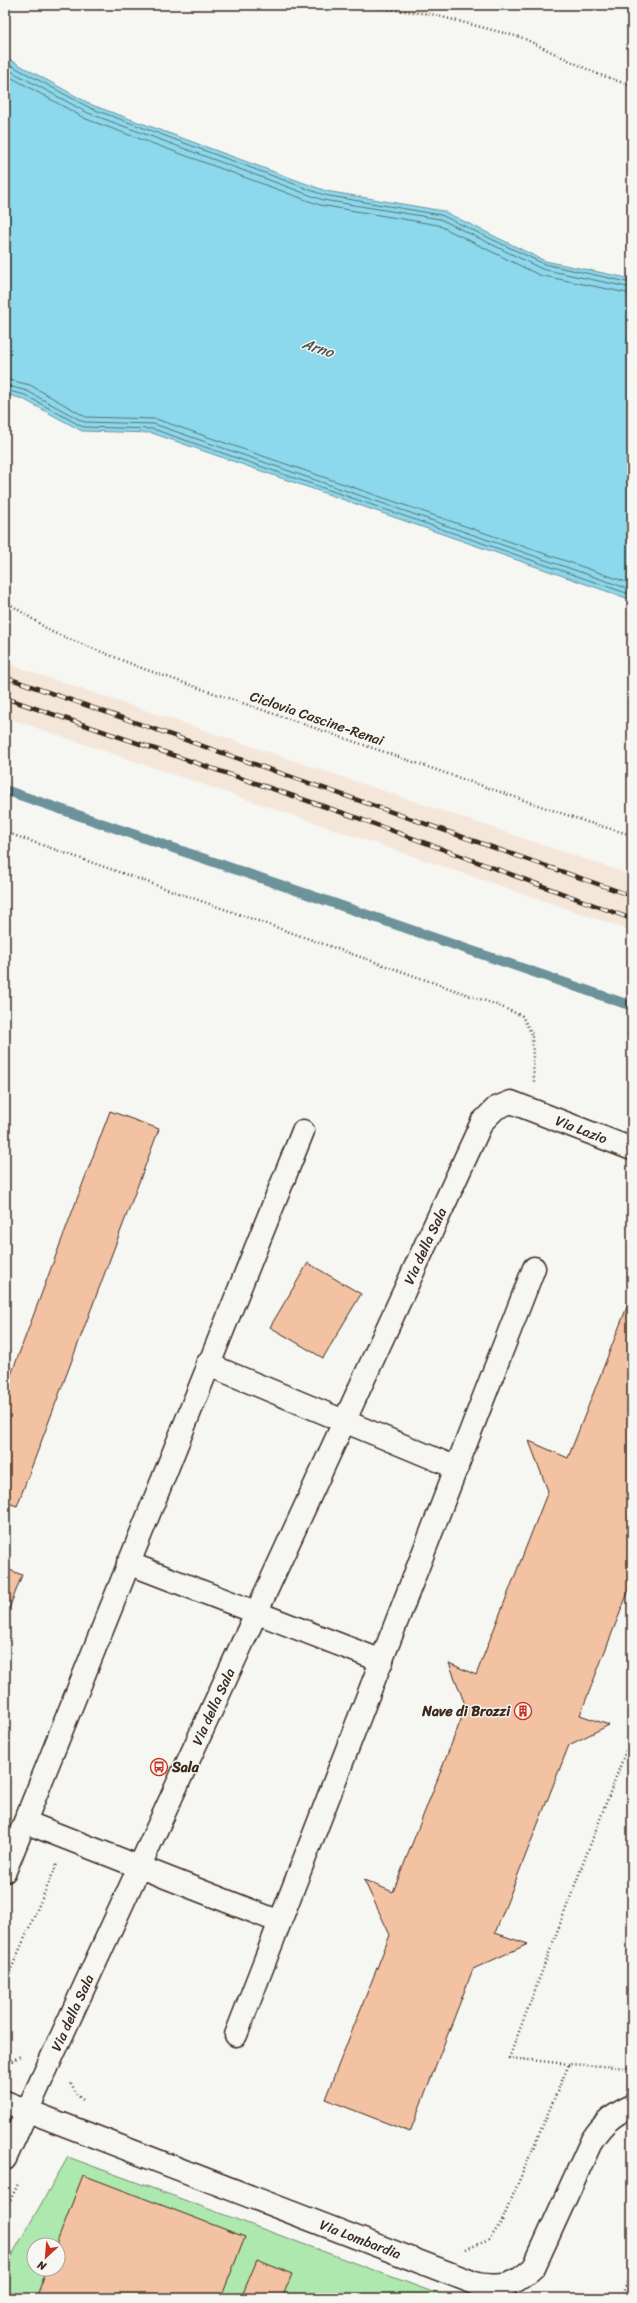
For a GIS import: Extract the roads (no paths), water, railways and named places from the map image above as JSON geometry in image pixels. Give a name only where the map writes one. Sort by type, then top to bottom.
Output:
[{"type":"street","name":"Via della Sala","points":[[5,2159],[482,1122],[496,1108],[511,1102],[530,1109]]},
{"type":"street","name":"Via Lazio","points":[[530,1109],[632,1149]]},
{"type":"street","points":[[5,1870],[207,1364],[303,1131]]},
{"type":"street","points":[[236,2035],[534,1268]]},
{"type":"street","points":[[207,1364],[456,1468]]},
{"type":"street","points":[[128,1563],[382,1661]]},
{"type":"street","points":[[25,1822],[280,1922]]},
{"type":"street","name":"Via Lombardia","points":[[5,2102],[477,2284],[492,2286],[506,2286],[521,2279],[534,2267],[592,2140],[602,2125],[618,2112],[632,2106]]},
{"type":"water","name":"Arno","points":[[5,57],[92,105],[326,191],[443,211],[545,261],[632,279],[632,600],[152,433],[82,431],[23,399],[5,394]]},
{"type":"waterway","points":[[5,790],[632,1006]]},
{"type":"railway","points":[[5,677],[632,896]]},
{"type":"railway","points":[[5,698],[355,817],[632,919]]},
{"type":"place","name":"Nave di Brozzi","points":[[523,1711]]},
{"type":"place","name":"Sala","points":[[159,1767]]}]
